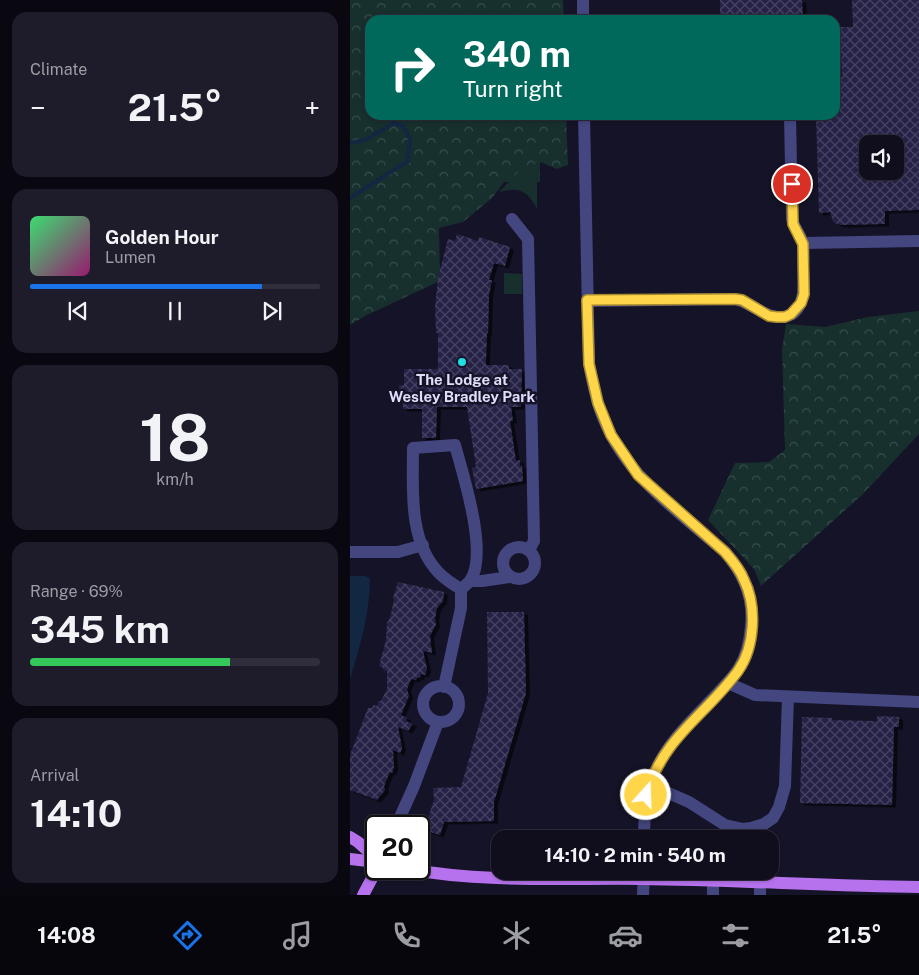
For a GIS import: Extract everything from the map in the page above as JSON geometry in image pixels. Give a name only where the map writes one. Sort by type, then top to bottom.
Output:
[{"type":"main road","points":[[350,837],[365,849]]},
{"type":"main road","points":[[350,859],[365,860]]},
{"type":"main road","points":[[430,873],[491,876]]},
{"type":"main road","points":[[362,895],[371,880]]},
{"type":"main road","points":[[702,880],[760,889],[901,891],[919,887]]},
{"type":"street","points":[[582,15],[583,0]]},
{"type":"street","points":[[584,120],[587,300],[591,373],[598,403],[611,435],[638,475],[725,552],[738,569],[748,589],[752,618],[748,649],[738,670],[674,741],[656,768],[646,802],[644,830]]},
{"type":"street","points":[[587,300],[735,299],[742,300],[769,316],[785,317],[796,309],[801,303],[804,294],[803,244],[792,219],[790,120]]},
{"type":"street","points":[[512,219],[528,239],[534,541],[529,550]]},
{"type":"street","points":[[803,244],[919,241]]},
{"type":"street","points":[[444,687],[466,585],[476,560],[476,538],[469,499],[455,445],[413,448],[415,518],[422,545],[439,573],[466,585],[509,577],[522,580],[534,570],[535,559],[529,550],[514,547],[505,554],[502,563],[503,569],[509,577]]},
{"type":"street","points":[[350,552],[398,552],[422,545]]},
{"type":"street","points":[[728,683],[756,695],[919,702]]},
{"type":"street","points":[[444,687],[454,692],[459,702],[459,708],[457,713],[448,720],[438,722],[427,715],[424,710],[425,698],[432,689],[444,687]]},
{"type":"street","points":[[650,785],[689,802],[725,825],[742,829],[764,824],[773,818],[780,807],[785,786],[788,697]]},
{"type":"street","points":[[401,815],[438,722]]},
{"type":"street","points":[[644,880],[644,895]]},
{"type":"street","points":[[713,881],[713,895]]},
{"type":"green space","points":[[350,0],[563,0],[564,15],[365,15],[365,120],[566,120],[568,165],[557,169],[540,162],[540,182],[504,182],[492,198],[463,222],[439,228],[440,281],[350,325]]},
{"type":"green space","points":[[537,164],[537,209],[530,198],[522,192],[512,190],[499,192],[523,167]]},
{"type":"green space","points":[[504,273],[522,274],[522,294],[504,294]]},
{"type":"green space","points":[[919,311],[919,434],[862,495],[761,586],[754,569],[708,520],[735,463],[769,462],[785,450],[782,349],[786,324],[825,327],[868,317]]},
{"type":"water","points":[[350,576],[370,578],[370,591],[361,642],[350,679]]},
{"type":"building","points":[[720,0],[802,0],[803,15],[720,15]]},
{"type":"building","points":[[852,0],[919,0],[919,210],[885,211],[885,224],[840,225],[833,222],[830,212],[819,213],[816,120],[840,120],[840,77],[842,77],[840,27],[853,27]]},
{"type":"building","name":"The Lodge at Wesley Bradley Park","points":[[457,234],[478,241],[479,237],[510,247],[505,266],[494,263],[489,280],[492,280],[489,295],[486,365],[509,365],[509,369],[522,369],[521,407],[511,407],[513,421],[510,421],[516,461],[520,460],[520,466],[522,465],[523,481],[476,489],[472,468],[476,467],[467,407],[437,407],[436,438],[422,438],[422,409],[403,409],[403,399],[400,399],[399,385],[404,385],[404,369],[438,369],[438,333],[436,333],[435,307],[438,278],[448,239],[455,241]]},
{"type":"building","points":[[398,582],[444,592],[443,601],[437,608],[436,624],[430,636],[432,653],[423,651],[427,669],[425,675],[421,674],[420,678],[417,677],[416,680],[411,679],[407,689],[409,696],[401,715],[407,718],[406,721],[413,724],[408,731],[398,727],[402,748],[400,753],[393,750],[394,768],[392,773],[390,772],[384,786],[385,790],[377,800],[350,790],[350,755],[368,708],[372,708],[373,705],[377,706],[387,689],[387,671],[379,666],[386,640],[387,623],[390,618]]},
{"type":"building","points":[[487,612],[524,612],[526,693],[494,802],[494,821],[444,822],[440,835],[430,832],[429,815],[434,800],[433,788],[461,787],[488,693]]},
{"type":"building","points":[[877,716],[899,717],[899,727],[894,727],[892,805],[800,803],[802,717],[877,721]]},
{"type":"waterway","points":[[350,143],[365,140],[394,123],[403,126],[410,139],[408,161],[350,198]]},
{"type":"place","name":"The Lodge at Wesley Bradley Park","points":[[462,362]]},
{"type":"route","points":[[646,795],[656,768],[674,741],[738,670],[748,649],[752,611],[748,589],[732,560],[638,475],[628,463],[611,435],[604,420],[592,382],[589,364],[587,300],[735,299],[742,300],[769,316],[785,317],[791,314],[801,303],[804,294],[803,244],[792,219],[792,184]]}]
